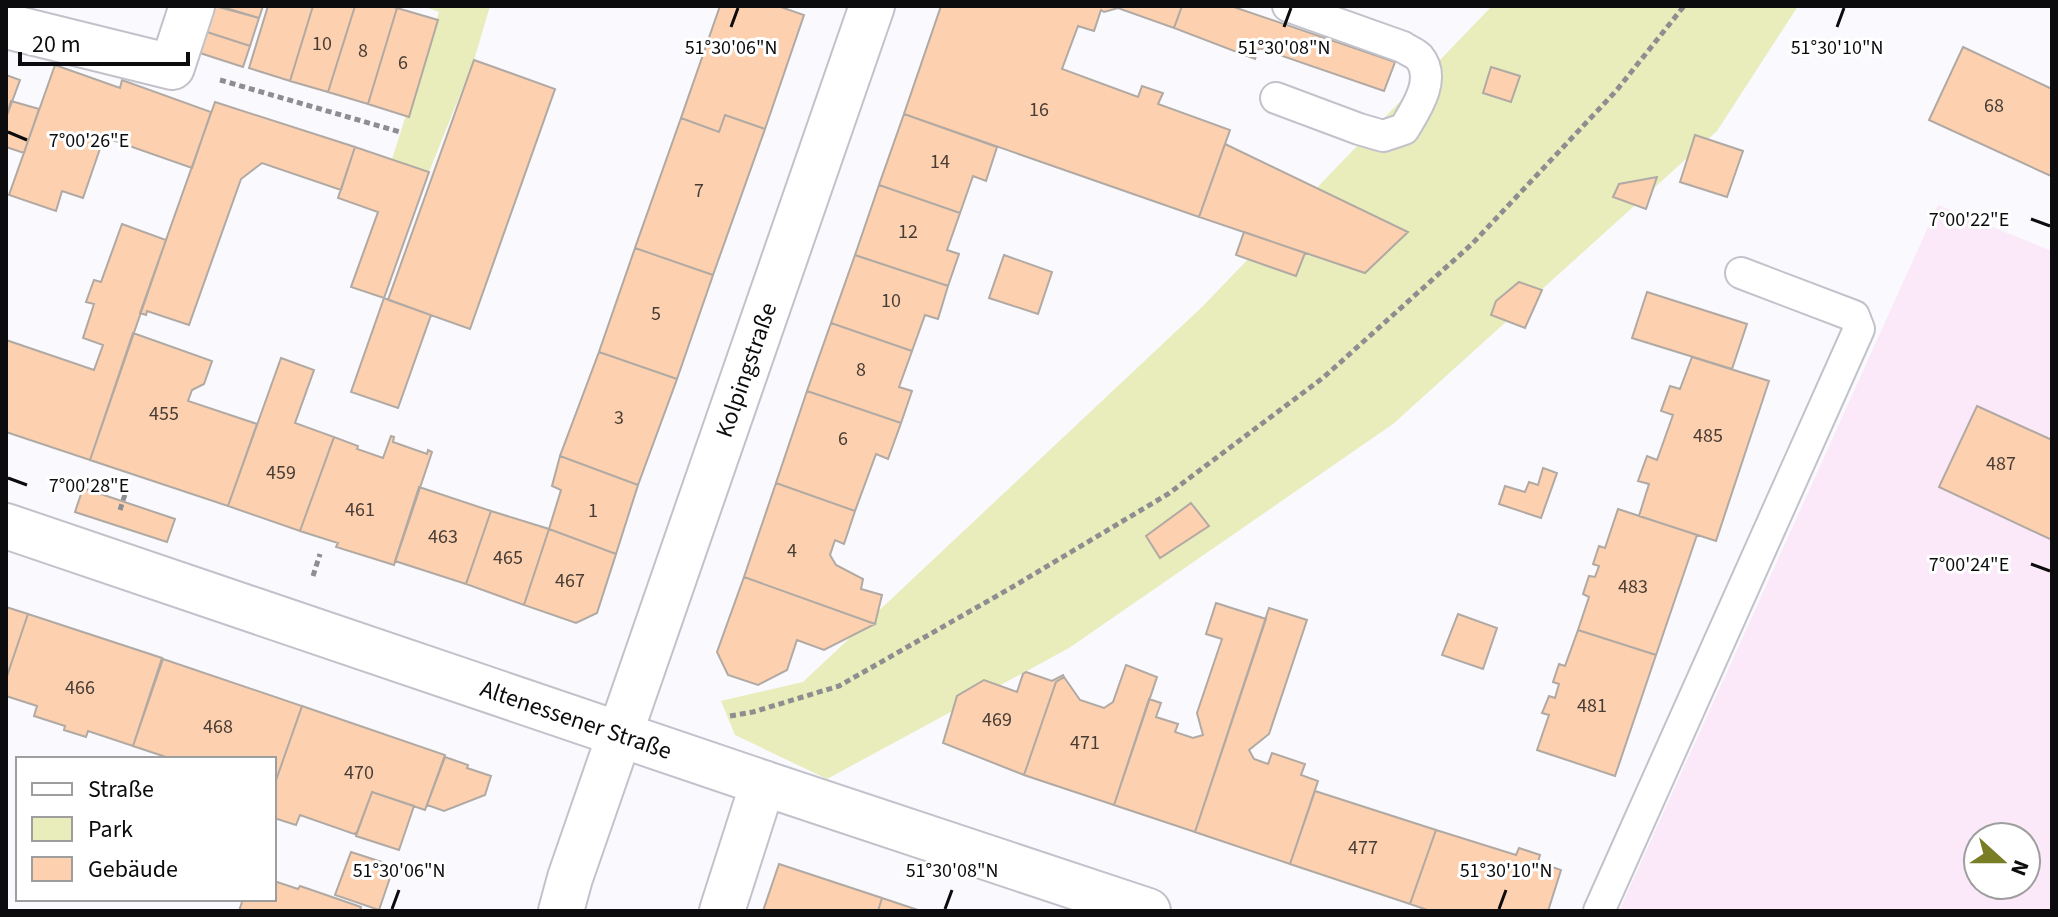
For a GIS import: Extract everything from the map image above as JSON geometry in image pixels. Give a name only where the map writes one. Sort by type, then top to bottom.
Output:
[{"type":"street","points":[[6,26],[172,67],[192,6]]},
{"type":"street","name":"Kolpingstraße","points":[[561,911],[872,6]]},
{"type":"street","name":"Altenessener Straße","points":[[6,526],[1148,911]]},
{"type":"street","points":[[722,911],[763,783]]},
{"type":"lane","points":[[1276,98],[1383,136],[1404,129],[1421,100],[1427,74],[1419,57],[1403,47],[1288,6]]},
{"type":"lane","points":[[1599,911],[1859,329],[1854,316],[1741,273]]},
{"type":"path","points":[[725,717],[753,712],[839,686],[1168,494],[1324,377],[1472,244],[1616,91],[1684,6]]},
{"type":"path","points":[[172,67],[400,132]]},
{"type":"path","points":[[119,514],[127,488]]},
{"type":"shaded area","points":[[1938,205],[2052,251],[2052,911],[1619,911]]},
{"type":"green space","points":[[423,6],[490,6],[474,60],[429,172],[392,159],[439,12]]},
{"type":"green space","points":[[1492,6],[1798,6],[1717,131],[1393,424],[1069,648],[827,779],[735,735],[721,701],[803,682],[1202,307]]},
{"type":"building","points":[[215,6],[259,18],[250,46],[207,32]]},
{"type":"building","points":[[219,6],[263,6],[259,18]]},
{"type":"building","points":[[268,6],[313,6],[290,81],[249,68]]},
{"type":"building","points":[[313,6],[355,6],[328,92],[290,81]]},
{"type":"building","points":[[355,6],[397,8],[368,104],[328,92]]},
{"type":"building","points":[[720,6],[778,6],[804,15],[765,129],[725,115],[719,132],[681,118]]},
{"type":"building","points":[[941,6],[1182,6],[1174,28],[1118,8],[1101,10],[1094,31],[1078,26],[1062,69],[1138,97],[1142,86],[1163,93],[1158,104],[1230,130],[1199,217],[904,114]]},
{"type":"building","points":[[1182,6],[1231,6],[1395,62],[1384,91],[1259,48],[1255,59],[1174,28]]},
{"type":"building","points":[[397,8],[438,20],[409,117],[368,104]]},
{"type":"building","points":[[207,32],[250,46],[243,67],[200,53]]},
{"type":"building","points":[[1963,47],[2052,89],[2051,176],[1929,120]]},
{"type":"building","points":[[474,60],[555,89],[470,329],[388,300]]},
{"type":"building","points":[[55,65],[120,88],[122,80],[211,112],[192,168],[104,137],[83,198],[62,191],[56,211],[9,195]]},
{"type":"building","points":[[1491,67],[1520,76],[1511,102],[1483,93]]},
{"type":"building","points":[[6,75],[20,80],[6,118]]},
{"type":"building","points":[[11,101],[39,109],[24,153],[6,147],[6,118]]},
{"type":"building","points":[[215,102],[355,147],[341,190],[262,163],[241,179],[189,325],[147,311],[146,315],[140,313]]},
{"type":"building","points":[[904,114],[997,147],[986,181],[973,176],[960,213],[879,185]]},
{"type":"building","points":[[725,115],[765,129],[713,275],[635,248],[681,118],[719,132]]},
{"type":"building","points":[[1695,135],[1743,151],[1727,197],[1680,182]]},
{"type":"building","points":[[1225,144],[1408,232],[1365,273],[1199,217]]},
{"type":"building","points":[[355,147],[429,172],[384,298],[351,287],[378,212],[338,198]]},
{"type":"building","points":[[1657,177],[1646,209],[1613,197],[1619,184]]},
{"type":"building","points":[[879,185],[960,213],[947,250],[959,254],[948,286],[855,255]]},
{"type":"building","points":[[122,224],[166,240],[90,460],[6,432],[6,340],[94,370],[103,345],[83,338],[94,304],[86,302],[94,280],[101,282]]},
{"type":"building","points":[[1244,232],[1305,253],[1296,276],[1236,255]]},
{"type":"building","points":[[635,248],[713,275],[677,379],[599,352]]},
{"type":"building","points":[[855,255],[948,286],[938,319],[925,315],[912,351],[831,323]]},
{"type":"building","points":[[1004,255],[1052,272],[1038,314],[989,298]]},
{"type":"building","points":[[1519,282],[1542,290],[1525,328],[1491,315],[1496,301]]},
{"type":"building","points":[[1647,292],[1747,324],[1732,369],[1632,338]]},
{"type":"building","points":[[384,298],[431,315],[398,408],[351,392]]},
{"type":"building","points":[[831,323],[912,351],[899,387],[912,391],[901,423],[807,391]]},
{"type":"building","points":[[133,333],[212,361],[204,384],[192,390],[188,401],[257,424],[228,506],[90,460]]},
{"type":"building","points":[[599,352],[677,379],[638,485],[560,456]]},
{"type":"building","points":[[1692,357],[1769,381],[1716,541],[1639,516],[1649,484],[1638,481],[1647,456],[1657,460],[1673,415],[1661,411],[1670,386],[1680,389]]},
{"type":"building","points":[[281,358],[314,370],[295,423],[334,437],[300,531],[228,506]]},
{"type":"building","points":[[807,391],[901,423],[888,459],[876,454],[855,511],[776,483]]},
{"type":"building","points":[[1977,406],[2052,440],[2052,540],[1939,487]]},
{"type":"building","points":[[391,436],[394,437],[393,442],[427,454],[428,450],[432,452],[394,565],[336,547],[338,543],[300,531],[334,437],[383,458]]},
{"type":"building","points":[[560,456],[638,485],[616,554],[549,529],[561,490],[552,486]]},
{"type":"building","points":[[1543,468],[1557,473],[1541,518],[1499,504],[1505,486],[1525,492],[1529,482],[1538,485]]},
{"type":"building","points":[[776,483],[855,511],[844,544],[835,540],[830,555],[836,565],[863,579],[861,589],[882,595],[875,624],[744,577]]},
{"type":"building","points":[[419,487],[491,511],[466,584],[395,561]]},
{"type":"building","points":[[83,488],[175,519],[167,542],[75,512]]},
{"type":"building","points":[[1191,503],[1209,526],[1160,558],[1146,536]]},
{"type":"building","points":[[1618,509],[1697,535],[1656,655],[1578,630],[1589,597],[1583,594],[1589,576],[1595,577],[1599,566],[1593,564],[1599,546],[1605,548]]},
{"type":"building","points":[[491,511],[549,529],[524,605],[466,584]]},
{"type":"building","points":[[549,529],[616,554],[597,613],[576,623],[524,605]]},
{"type":"building","points":[[744,577],[875,624],[824,650],[797,640],[787,670],[758,685],[728,675],[717,652]]},
{"type":"building","points":[[1216,603],[1266,619],[1195,832],[1114,805],[1149,699],[1161,703],[1156,717],[1178,724],[1175,732],[1193,738],[1203,735],[1197,713],[1222,639],[1206,634]]},
{"type":"building","points":[[6,607],[28,614],[6,679]]},
{"type":"building","points":[[1269,608],[1307,620],[1269,734],[1249,750],[1254,759],[1268,764],[1272,753],[1305,764],[1301,775],[1318,781],[1290,864],[1195,832]]},
{"type":"building","points":[[28,614],[162,658],[133,746],[88,731],[86,737],[64,730],[65,726],[34,716],[37,706],[6,696],[6,679]]},
{"type":"building","points":[[1458,614],[1497,628],[1483,669],[1442,655]]},
{"type":"building","points":[[1578,630],[1656,655],[1615,776],[1537,750],[1549,715],[1542,713],[1549,696],[1555,698],[1559,684],[1553,682],[1559,664],[1565,666]]},
{"type":"building","points":[[163,659],[302,706],[276,780],[276,757],[166,757],[133,746]]},
{"type":"building","points":[[1126,665],[1157,677],[1114,805],[1024,775],[1056,682],[1064,677],[1080,700],[1104,708],[1113,702]]},
{"type":"building","points":[[1026,672],[1052,681],[1064,677],[1056,682],[1024,775],[943,743],[957,696],[984,680],[1017,692]]},
{"type":"building","points":[[302,706],[445,755],[425,810],[372,792],[354,834],[300,815],[296,825],[276,819],[276,780]]},
{"type":"building","points":[[445,757],[491,776],[485,795],[444,811],[427,805]]},
{"type":"building","points":[[1315,791],[1436,830],[1410,904],[1290,864]]},
{"type":"building","points":[[372,792],[414,806],[399,850],[356,836]]},
{"type":"building","points":[[1436,830],[1516,855],[1519,848],[1540,855],[1538,862],[1561,870],[1548,911],[1430,911],[1410,904]]},
{"type":"building","points":[[351,852],[394,866],[379,910],[335,895]]},
{"type":"building","points":[[779,864],[882,898],[878,911],[763,911]]},
{"type":"building","points":[[276,882],[298,889],[300,886],[361,907],[360,911],[239,911],[242,901],[276,901]]},
{"type":"building","points":[[882,898],[921,911],[878,911]]}]
